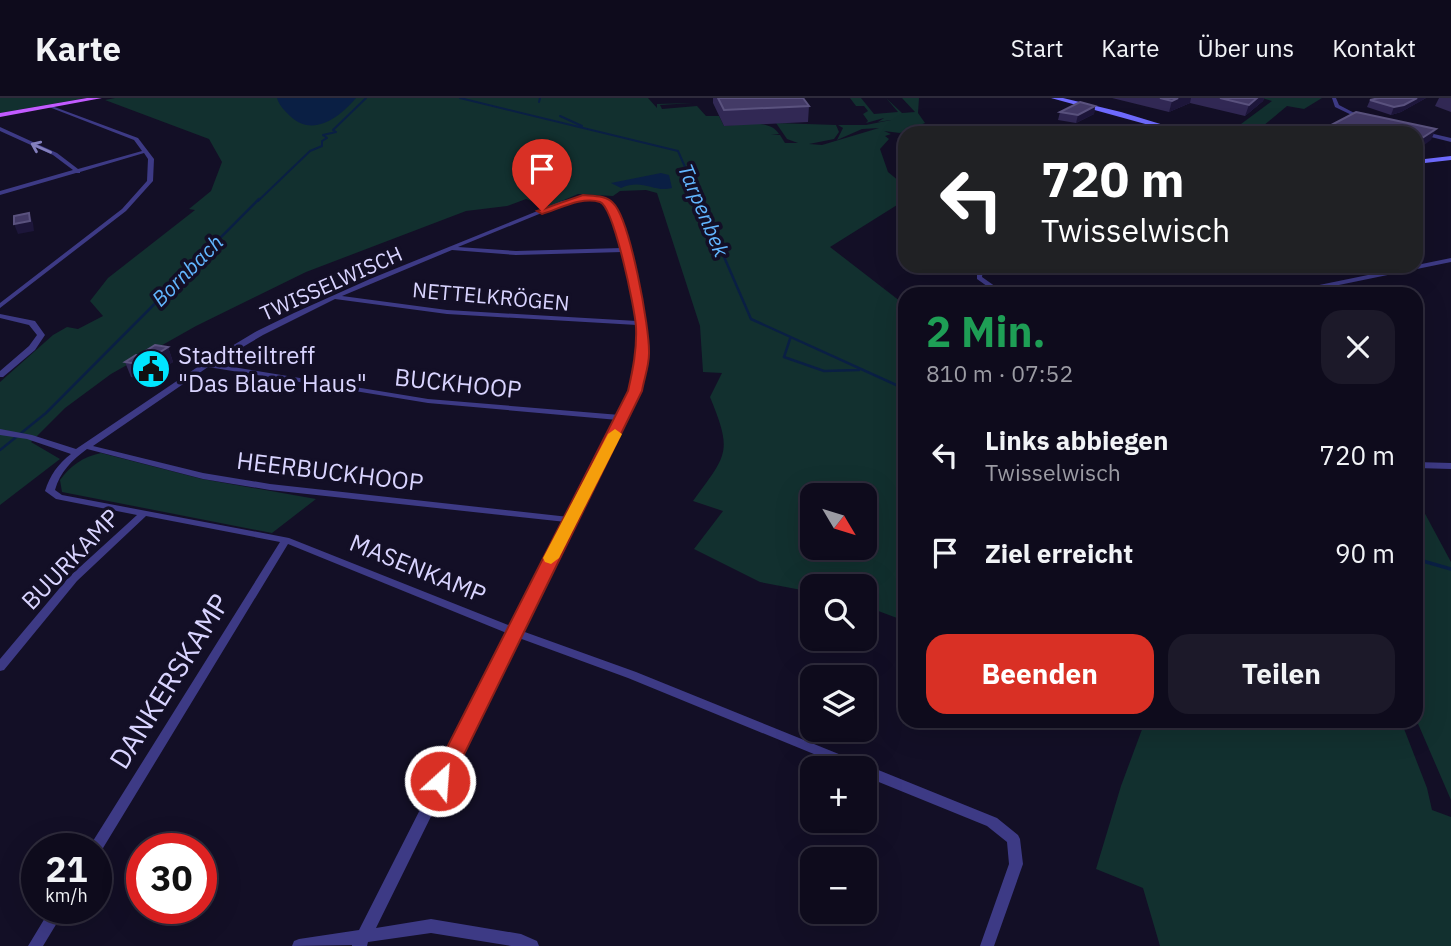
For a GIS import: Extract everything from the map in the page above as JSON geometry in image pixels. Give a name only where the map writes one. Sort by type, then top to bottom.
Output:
[{"type":"main road","points":[[0,115],[99,98]]},
{"type":"main road","points":[[1054,98],[1162,126]]},
{"type":"main road","points":[[1423,161],[1451,158]]},
{"type":"street","points":[[1334,98],[1341,109],[1368,120]]},
{"type":"street","points":[[0,306],[124,210],[150,181],[153,167],[146,150],[136,139],[51,106]]},
{"type":"street","points":[[0,129],[55,154],[78,172]]},
{"type":"street","points":[[1423,133],[1451,140]]},
{"type":"street","points":[[0,193],[146,150]]},
{"type":"street","name":"TWISSELWISCH","points":[[60,469],[78,453],[207,365],[261,333],[337,296],[564,202],[583,198],[603,200],[615,212],[625,250]]},
{"type":"street","points":[[362,940],[623,418],[635,391],[643,356],[642,323],[625,250],[516,253],[453,249]]},
{"type":"street","points":[[1423,266],[1451,260]]},
{"type":"street","points":[[980,273],[979,278],[992,287]]},
{"type":"street","points":[[1321,287],[1393,273]]},
{"type":"street","name":"NETTELKRÖGEN","points":[[337,296],[447,312],[642,323]]},
{"type":"street","points":[[0,316],[32,323],[39,328],[41,335],[32,348],[0,375]]},
{"type":"street","name":"BUCKHOOP","points":[[207,365],[428,401],[623,418]]},
{"type":"street","points":[[4,432],[78,453]]},
{"type":"street","name":"HEERBUCKHOOP","points":[[88,447],[203,476],[270,487],[570,520]]},
{"type":"street","points":[[1423,465],[1451,466]]},
{"type":"street","name":"MASENKAMP","points":[[60,469],[52,477],[50,491],[59,497],[286,540],[831,756]]},
{"type":"street","name":"BUURKAMP","points":[[0,667],[74,579],[144,513]]},
{"type":"street","name":"DANKERSKAMP","points":[[106,833],[286,540]]},
{"type":"street","points":[[877,775],[992,822],[1013,839],[1016,864],[986,946]]},
{"type":"street","points":[[35,946],[49,924]]},
{"type":"street","points":[[299,946],[362,940],[399,929],[448,927],[521,940],[532,946]]},
{"type":"green space","points":[[0,98],[86,98],[0,113]]},
{"type":"green space","points":[[648,98],[657,108],[657,104],[693,103],[660,105],[662,109],[697,106],[706,116],[719,116],[724,126],[769,126],[779,134],[771,135],[780,135],[785,143],[798,143],[787,139],[776,123],[836,125],[839,132],[834,139],[809,144],[822,145],[879,128],[862,129],[837,140],[843,128],[838,125],[866,125],[891,120],[878,122],[884,118],[866,123],[868,121],[863,114],[868,111],[864,106],[856,106],[850,98],[861,98],[874,114],[898,112],[886,98],[902,113],[915,112],[902,98],[919,98],[918,113],[925,123],[918,126],[898,126],[898,133],[884,131],[891,134],[885,136],[889,139],[880,149],[888,172],[898,180],[898,204],[830,247],[898,300],[898,618],[877,610],[877,574],[800,574],[800,590],[760,582],[694,549],[723,511],[693,501],[713,473],[723,452],[722,430],[710,397],[722,373],[703,372],[700,326],[657,193],[646,190],[620,191],[613,196],[578,194],[548,207],[526,199],[507,206],[466,211],[306,272],[196,326],[111,374],[65,408],[31,442],[60,459],[0,505],[0,382],[53,335],[67,327],[78,329],[103,316],[90,301],[108,278],[195,210],[189,209],[211,191],[222,162],[209,139],[105,100]]},
{"type":"green space","points":[[1262,98],[1322,98],[1304,109],[1287,106],[1263,126],[1241,124],[1272,101]]},
{"type":"green space","points":[[101,453],[202,479],[316,499],[272,533],[62,492],[60,480],[69,470],[83,459]]},
{"type":"green space","points":[[1423,510],[1451,562],[1451,800],[1420,728],[1423,728]]},
{"type":"green space","points":[[1143,728],[1404,728],[1427,788],[1432,810],[1451,817],[1451,946],[1160,946],[1143,888],[1096,869],[1121,786]]},
{"type":"water","points":[[277,98],[356,98],[334,118],[317,125],[308,125],[290,116]]},
{"type":"water","points":[[661,173],[669,175],[672,188],[660,189],[636,184],[621,188],[611,183]]},
{"type":"building","points":[[718,98],[803,98],[809,106],[724,110]]},
{"type":"building","points":[[1220,98],[1257,98],[1249,105]]},
{"type":"building","points":[[1417,98],[1394,107],[1370,100]]},
{"type":"building","points":[[1080,102],[1095,106],[1078,115],[1060,112]]},
{"type":"building","points":[[1356,112],[1422,126],[1329,126]]},
{"type":"building","points":[[1423,126],[1436,129],[1423,137]]},
{"type":"building","points":[[29,213],[30,221],[14,224],[14,216]]},
{"type":"building","points":[[155,345],[168,347],[157,354],[144,352]]},
{"type":"building","points":[[136,355],[148,357],[137,364],[125,362]]},
{"type":"waterway","name":"Bornbach","points":[[258,201],[310,151],[322,146],[322,141],[327,138],[323,135],[336,132],[333,130],[366,98]]},
{"type":"waterway","name":"Tarpenbek","points":[[460,98],[678,151],[700,201]]},
{"type":"waterway","points":[[539,102],[540,98]]},
{"type":"waterway","name":"Tarpenbek","points":[[560,116],[582,126]]},
{"type":"waterway","name":"Bornbach","points":[[0,450],[46,413],[259,199]]},
{"type":"waterway","name":"Tarpenbek","points":[[699,199],[751,319],[898,386]]},
{"type":"waterway","name":"Tarpenbek","points":[[790,339],[784,357],[824,371],[859,370]]},
{"type":"waterway","name":"Tarpenbek","points":[[1423,561],[1451,569]]},
{"type":"slow traffic","points":[[551,558],[615,434]]},
{"type":"place","name":"Stadtteiltreff \"Das Blaue Haus\"","points":[[151,369]]},
{"type":"route","points":[[440,781],[622,420],[635,391],[643,356],[642,323],[625,247],[611,205],[603,200],[583,198],[542,211]]}]
